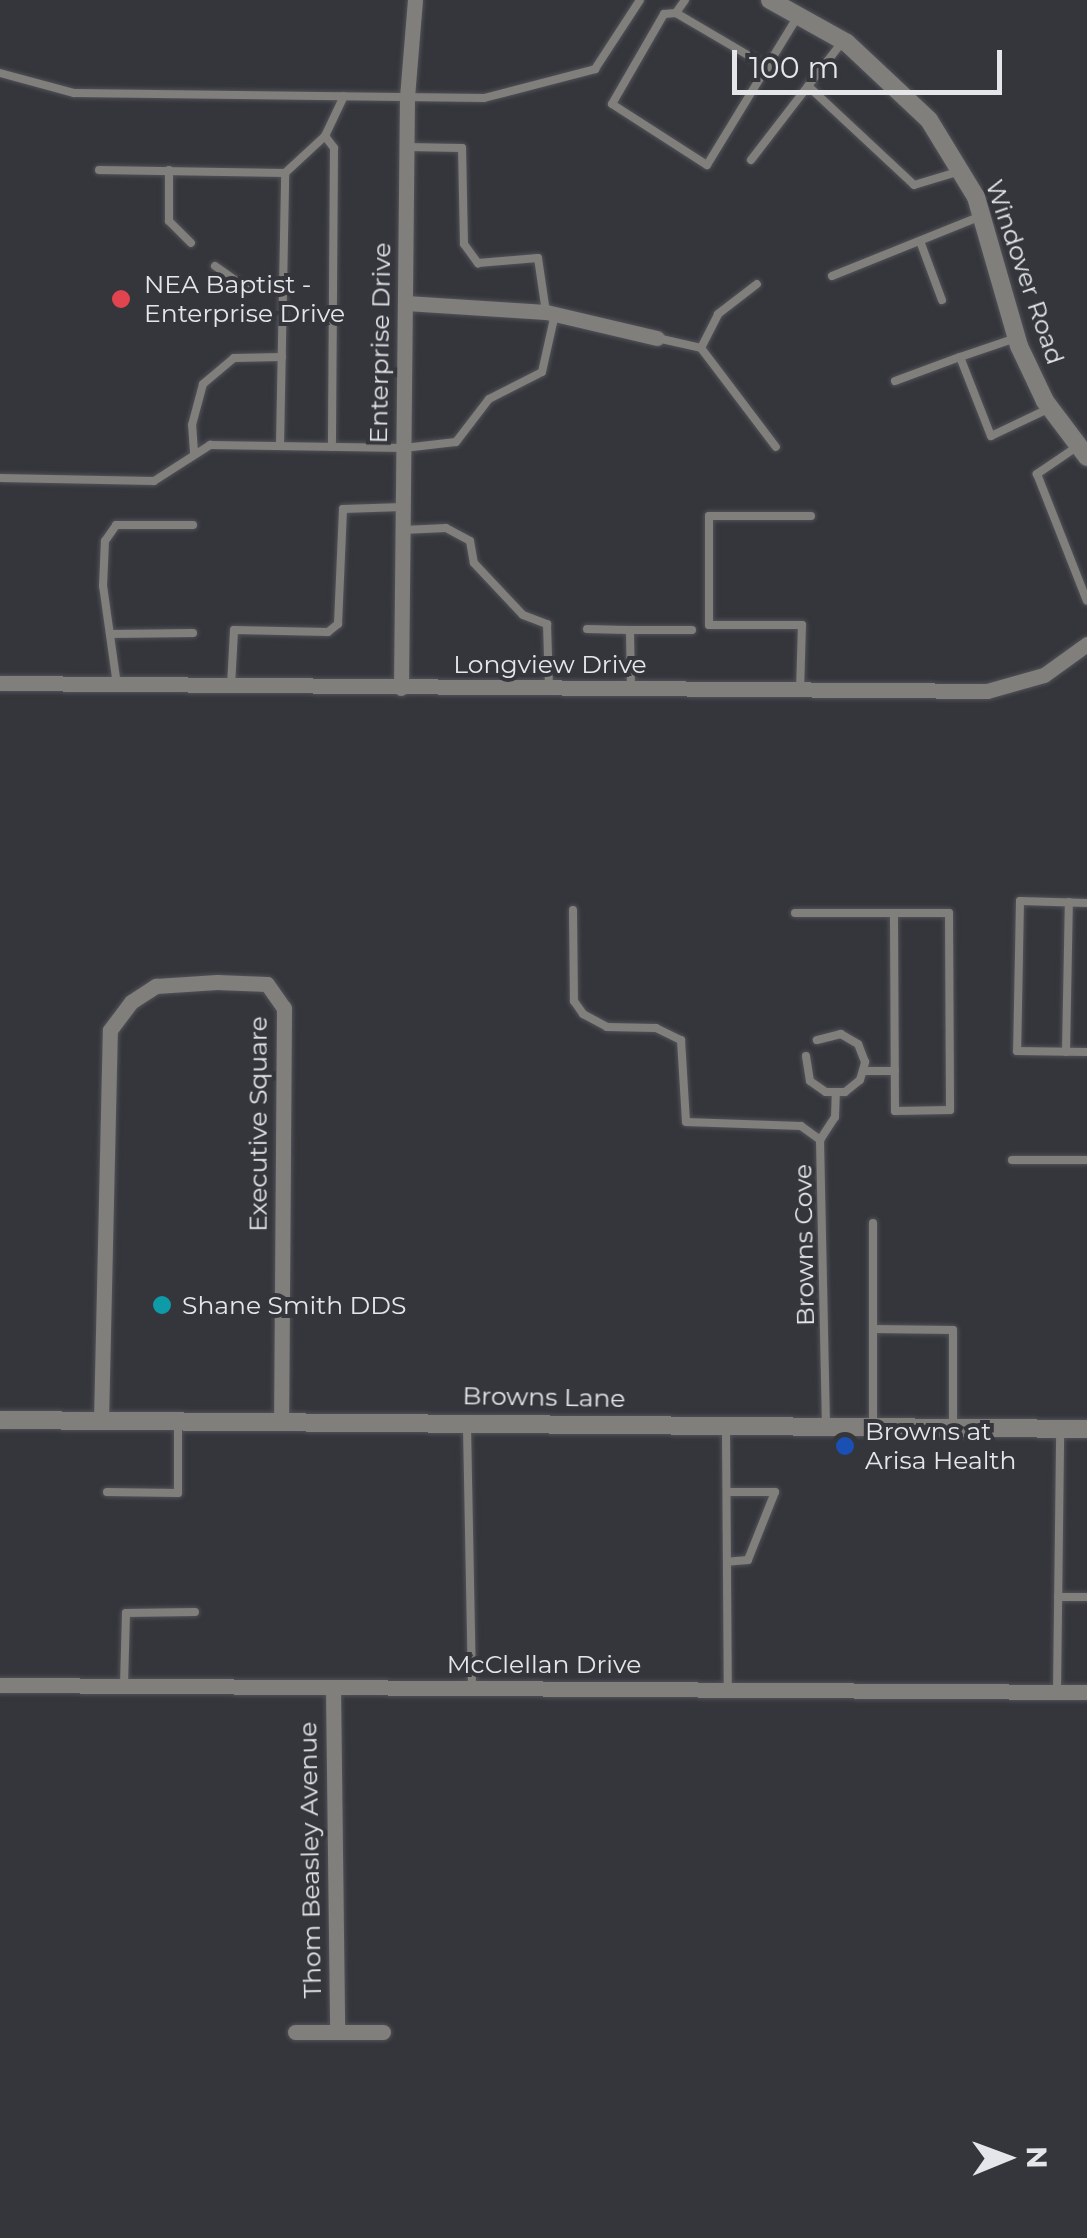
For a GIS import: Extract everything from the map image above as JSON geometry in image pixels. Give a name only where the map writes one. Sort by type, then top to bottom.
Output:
[{"type":"street","name":"Enterprise Drive","points":[[401,688],[407,97],[415,0]]},
{"type":"street","name":"Windover Road","points":[[770,0],[843,41],[929,120],[962,171],[984,215],[1016,338],[1050,408],[1082,451]]},
{"type":"street","points":[[406,303],[550,313],[657,338]]},
{"type":"street","name":"Longview Drive","points":[[0,683],[800,691],[1006,688],[1044,675],[1087,644]]},
{"type":"street","name":"Executive Square","points":[[100,1421],[110,1030],[131,1002],[156,986],[218,982],[267,984],[284,1008],[281,1420]]},
{"type":"street","name":"Browns Lane","points":[[0,1420],[1087,1430]]},
{"type":"street","name":"McClellan Drive","points":[[0,1685],[1087,1692]]},
{"type":"street","name":"Thom Beasley Avenue","points":[[332,1688],[337,2032]]},
{"type":"street","points":[[295,2032],[383,2032]]},
{"type":"lane","points":[[0,73],[74,93],[484,98],[595,69],[640,0]]},
{"type":"lane","points":[[676,14],[685,0]]},
{"type":"lane","points":[[768,67],[676,14],[664,14],[612,104],[708,165],[768,67],[798,16]]},
{"type":"lane","points":[[750,160],[843,41]]},
{"type":"lane","points":[[808,86],[914,185],[962,171]]},
{"type":"lane","points":[[99,170],[284,172],[325,136],[344,96]]},
{"type":"lane","points":[[325,136],[334,148],[332,446]]},
{"type":"lane","points":[[0,478],[154,481],[210,445],[404,448],[456,442],[489,399],[542,372],[550,313],[538,258],[478,263],[464,244],[462,148],[407,147]]},
{"type":"lane","points":[[168,170],[168,221],[191,243]]},
{"type":"lane","points":[[280,445],[284,172]]},
{"type":"lane","points":[[832,276],[984,215]]},
{"type":"lane","points":[[920,240],[942,300]]},
{"type":"lane","points":[[214,266],[244,286],[282,284]]},
{"type":"lane","points":[[701,348],[718,314],[757,284]]},
{"type":"lane","points":[[657,338],[701,348],[776,447]]},
{"type":"lane","points":[[895,380],[1016,338]]},
{"type":"lane","points":[[960,356],[991,436],[1050,408]]},
{"type":"lane","points":[[194,452],[192,425],[202,384],[234,358],[282,357]]},
{"type":"lane","points":[[1082,451],[1037,474],[1087,601]]},
{"type":"lane","points":[[230,686],[234,630],[328,632],[338,624],[344,509],[403,506]]},
{"type":"lane","points":[[800,691],[802,625],[709,626],[709,516],[811,516]]},
{"type":"lane","points":[[117,684],[105,540],[116,525],[193,525]]},
{"type":"lane","points":[[403,530],[446,528],[470,541],[474,563],[523,615],[547,624],[550,689]]},
{"type":"lane","points":[[587,629],[692,630]]},
{"type":"lane","points":[[630,630],[631,690]]},
{"type":"lane","points":[[110,634],[193,634]]},
{"type":"lane","points":[[1087,903],[1020,901],[1017,1051],[1087,1052]]},
{"type":"lane","points":[[1066,1052],[1069,902]]},
{"type":"lane","name":"Browns Cove","points":[[573,910],[574,1001],[583,1014],[607,1027],[656,1028],[682,1040],[686,1122],[801,1126],[820,1140],[826,1425]]},
{"type":"lane","points":[[794,913],[894,913],[949,913],[950,1110],[895,1111],[894,913]]},
{"type":"lane","points":[[806,1056],[810,1080],[836,1094],[854,1087],[864,1071],[862,1052],[850,1037],[831,1034],[817,1040]]},
{"type":"lane","points":[[864,1071],[895,1071]]},
{"type":"lane","points":[[820,1140],[835,1117],[836,1094]]},
{"type":"lane","points":[[1012,1160],[1087,1160]]},
{"type":"lane","points":[[873,1224],[873,1426]]},
{"type":"lane","points":[[873,1328],[954,1330],[953,1427]]},
{"type":"lane","points":[[106,1492],[178,1493],[178,1420]]},
{"type":"lane","points":[[467,1422],[472,1688]]},
{"type":"lane","points":[[726,1424],[728,1690]]},
{"type":"lane","points":[[1057,1692],[1060,1429]]},
{"type":"lane","points":[[727,1492],[775,1492],[748,1560],[727,1562]]},
{"type":"lane","points":[[1058,1597],[1087,1598]]},
{"type":"lane","points":[[124,1685],[126,1612],[195,1612]]},
{"type":"place","name":"NEA Baptist - Enterprise Drive","points":[[121,299]]},
{"type":"place","name":"Shane Smith DDS","points":[[162,1305]]},
{"type":"place","name":"Browns at Arisa Health","points":[[845,1446]]}]
